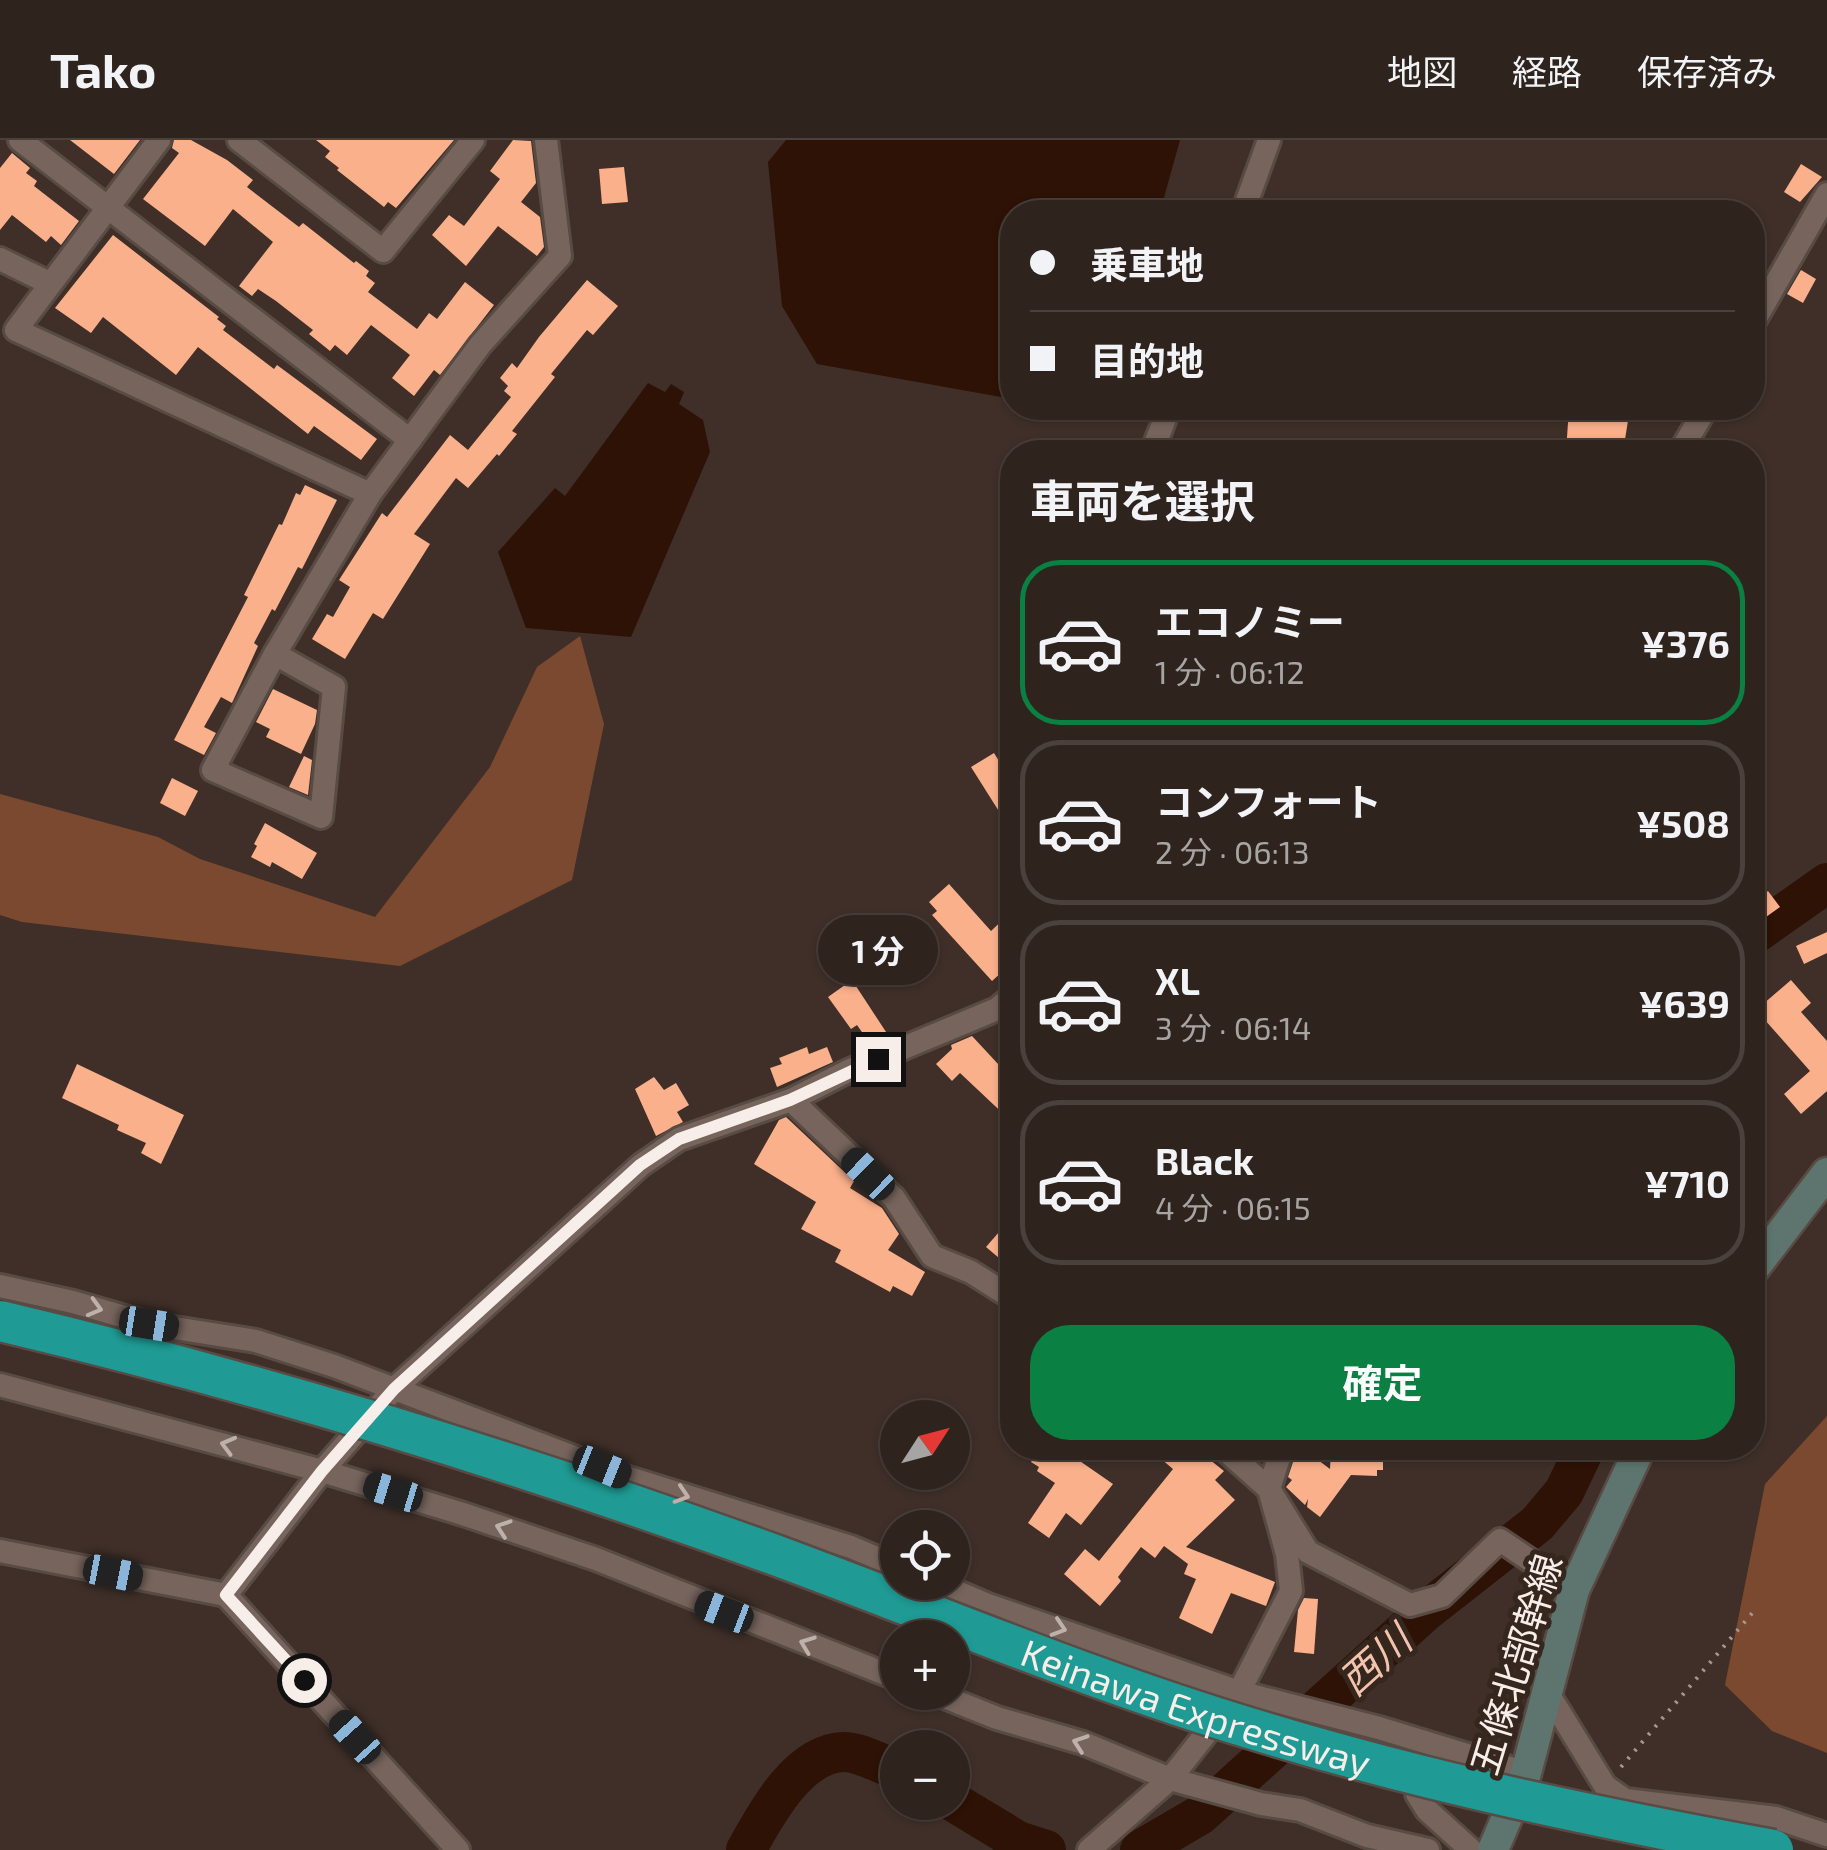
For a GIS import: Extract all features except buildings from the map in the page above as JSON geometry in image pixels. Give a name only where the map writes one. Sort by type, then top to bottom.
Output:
[{"type":"highway","name":"Keinawa Expressway","points":[[0,1321],[245,1382],[490,1459],[774,1555],[1068,1669],[1256,1730],[1409,1773],[1773,1850]]},
{"type":"street","points":[[20,140],[410,440]]},
{"type":"street","points":[[158,140],[16,330],[370,494]]},
{"type":"street","points":[[239,140],[383,251],[473,140]]},
{"type":"street","points":[[275,654],[334,687],[322,817],[214,770],[275,654],[370,494],[480,346],[560,256],[546,140]]},
{"type":"street","points":[[1247,200],[1269,140]]},
{"type":"street","points":[[1765,302],[1827,194]]},
{"type":"street","points":[[0,259],[49,283]]},
{"type":"street","points":[[226,1595],[322,1471],[394,1389],[640,1165],[679,1139],[790,1100],[1000,1006]]},
{"type":"street","points":[[790,1100],[894,1198],[932,1256],[971,1272],[1000,1290]]},
{"type":"street","points":[[1765,1254],[1827,1173]]},
{"type":"street","points":[[0,1286],[149,1324],[256,1341],[629,1478],[880,1559]]},
{"type":"street","points":[[0,1385],[322,1471],[596,1559],[880,1672]]},
{"type":"street","points":[[1237,1460],[1269,1488],[1308,1552],[1410,1605],[1442,1596],[1500,1540],[1574,1590]]},
{"type":"street","points":[[1089,1849],[1170,1779],[1239,1692],[1291,1591],[1287,1554],[1269,1488],[1278,1460]]},
{"type":"street","name":"五條北部幹線","points":[[1493,1850],[1526,1773],[1574,1590],[1634,1460]]},
{"type":"street","points":[[0,1551],[226,1595],[458,1850]]},
{"type":"street","points":[[970,1597],[1239,1692],[1379,1728],[1526,1773]]},
{"type":"street","points":[[1549,1695],[1605,1786],[1625,1800],[1776,1818],[1827,1835]]},
{"type":"street","points":[[970,1707],[1083,1743],[1170,1779],[1261,1804],[1300,1810],[1367,1836],[1428,1850]]},
{"type":"street","points":[[1416,1740],[1416,1794],[1427,1810],[1471,1850]]},
{"type":"path","points":[[1605,1786],[1754,1611]]},
{"type":"shaded area","points":[[786,140],[1180,140],[1163,200],[1000,200],[1000,397],[817,364],[782,306],[768,162]]},
{"type":"shaded area","points":[[648,383],[665,392],[671,384],[684,392],[679,404],[703,420],[710,452],[631,637],[526,628],[498,552],[555,488],[565,496]]},
{"type":"shaded area","points":[[580,636],[604,724],[572,880],[400,966],[22,922],[0,915],[0,794],[158,837],[200,859],[375,917],[490,767],[537,667]]},
{"type":"shaded area","points":[[1827,1416],[1827,1753],[1772,1731],[1725,1685],[1765,1484]]},
{"type":"waterway","name":"西川","points":[[1765,927],[1827,883]]},
{"type":"waterway","name":"西川","points":[[1140,1850],[1200,1815],[1426,1611],[1537,1524],[1564,1492],[1579,1460]]},
{"type":"waterway","name":"西川","points":[[746,1850],[785,1788],[812,1763],[844,1752],[880,1763]]},
{"type":"waterway","name":"西川","points":[[970,1812],[1018,1841],[1046,1850]]},
{"type":"route","points":[[304,1680],[226,1595],[322,1471],[394,1389],[640,1165],[679,1139],[790,1100],[878,1059]]}]
